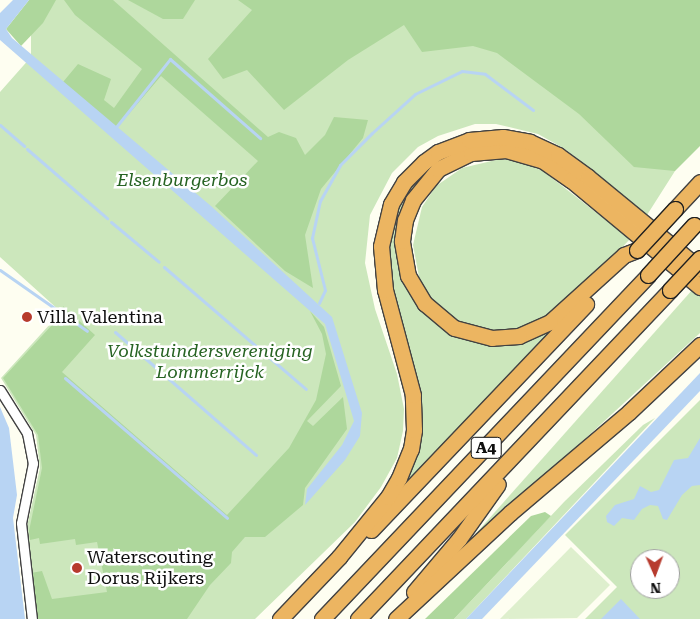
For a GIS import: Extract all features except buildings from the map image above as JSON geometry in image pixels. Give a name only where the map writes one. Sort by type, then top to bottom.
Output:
[{"type":"highway","name":"A4","points":[[402,354],[377,290],[372,254],[376,222],[386,197],[410,164],[432,148],[460,134],[502,130],[544,140],[592,172],[700,262]]},
{"type":"highway","name":"A4","points":[[280,619],[339,557],[388,497],[399,478],[411,449],[414,412],[410,380],[382,278],[380,246],[385,219],[397,192],[411,173],[438,152],[454,144],[503,137],[544,148],[588,177],[700,269]]},
{"type":"highway","name":"A4","points":[[630,254],[550,322],[519,336],[492,338],[454,328],[425,304],[408,276],[402,241],[405,220],[413,200],[438,169],[471,152],[506,150],[542,160],[571,180],[700,287]]},
{"type":"highway","name":"A4","points":[[339,557],[381,522],[630,254],[700,182]]},
{"type":"highway","name":"A4","points":[[322,619],[697,222]]},
{"type":"highway","name":"A4","points":[[358,619],[700,258]]},
{"type":"highway","points":[[396,619],[510,513],[622,418],[700,345]]},
{"type":"highway","name":"A4","points":[[392,619],[459,539],[531,438]]},
{"type":"street","points":[[0,390],[28,433],[33,463],[21,523],[32,619]]},
{"type":"green space","points":[[29,0],[56,0],[43,23],[21,46],[6,29]]},
{"type":"green space","name":"Elsenburgerbos","points":[[31,0],[700,0],[675,171],[647,215],[565,149],[538,134],[496,124],[475,124],[438,136],[418,147],[392,173],[370,215],[365,263],[375,309],[397,374],[404,409],[403,431],[397,458],[381,487],[355,522],[255,619],[38,619],[26,531],[40,468],[36,435],[1,378],[61,312],[0,257],[0,92],[31,57]]},
{"type":"green space","points":[[64,0],[113,0],[268,137],[279,132],[296,138],[305,155],[325,135],[334,117],[368,120],[363,138],[321,189],[305,235],[313,288],[285,271],[215,206],[258,161],[161,76],[117,128],[63,82],[78,64],[111,79],[104,100],[114,108],[142,69],[75,15]]},
{"type":"green space","points":[[128,0],[195,0],[183,19],[163,19]]},
{"type":"green space","points":[[238,0],[700,0],[700,146],[675,171],[634,167],[579,114],[497,53],[473,46],[422,52],[404,25],[348,60],[284,110],[247,70],[223,79],[208,59],[252,10]]},
{"type":"green space","points":[[447,154],[429,167],[406,197],[396,241],[397,256],[412,298],[444,329],[486,344],[517,343],[538,336],[560,322],[412,479],[408,478],[419,444],[421,394],[389,296],[384,236],[411,177]]},
{"type":"green space","points":[[500,159],[519,161],[543,171],[630,239],[568,305],[546,321],[503,334],[459,324],[434,304],[420,282],[413,245],[422,207],[436,186],[462,168]]},
{"type":"green space","points":[[693,289],[700,294],[700,333],[447,566]]},
{"type":"green space","points":[[63,306],[95,335],[62,372],[227,515],[289,448],[316,400],[326,354],[322,334],[310,311],[324,327],[341,386],[307,421],[313,426],[343,397],[347,429],[305,488],[303,505],[265,537],[245,537],[232,552],[231,563],[210,585],[187,619],[37,619],[31,573],[42,571],[52,599],[107,592],[97,542],[76,545],[75,539],[40,544],[39,538],[30,540],[29,531],[42,468],[38,435],[3,378],[64,312]]},
{"type":"green space","points":[[700,400],[700,619],[585,619],[617,587],[565,535]]},
{"type":"green space","points":[[655,418],[466,619],[454,619],[564,502],[643,425]]},
{"type":"green space","points":[[545,512],[551,516],[454,619],[425,619],[531,516]]},
{"type":"green space","points":[[571,547],[610,585],[577,618],[500,619]]},
{"type":"water","points":[[13,0],[29,0],[6,29],[12,38],[211,206],[332,317],[362,413],[360,436],[345,460],[305,505],[307,489],[342,445],[354,421],[325,324],[0,40],[0,13]]},
{"type":"water","points":[[700,373],[700,391],[482,619],[466,619]]},
{"type":"water","points":[[0,407],[9,428],[17,495],[13,518],[25,619],[0,619]]},
{"type":"water","points":[[700,438],[700,485],[692,486],[682,495],[667,520],[663,519],[658,506],[650,505],[642,509],[634,520],[622,518],[614,526],[607,522],[606,516],[615,505],[634,499],[640,486],[651,492],[659,490],[674,460],[688,458]]},
{"type":"water","points":[[621,599],[640,619],[601,619]]},
{"type":"waterway","points":[[116,127],[170,59],[260,138]]},
{"type":"waterway","points":[[319,303],[325,290],[312,238],[320,201],[340,165],[415,94],[462,71],[485,74],[533,110]]},
{"type":"waterway","points":[[0,125],[24,146]]},
{"type":"waterway","points":[[27,149],[107,218]]},
{"type":"waterway","points":[[111,222],[159,262]]},
{"type":"waterway","points":[[164,267],[306,389]]},
{"type":"waterway","points":[[0,270],[87,331]]},
{"type":"waterway","points":[[115,332],[256,455]]},
{"type":"waterway","points":[[65,378],[227,518]]},
{"type":"place","name":"Villa Valentina","points":[[27,317]]},
{"type":"place","name":"Waterscouting Dorus Rijkers","points":[[77,568]]},
{"type":"park label","name":"Volkstuindersvereniging Lommerrijck","points":[[210,362]]}]
